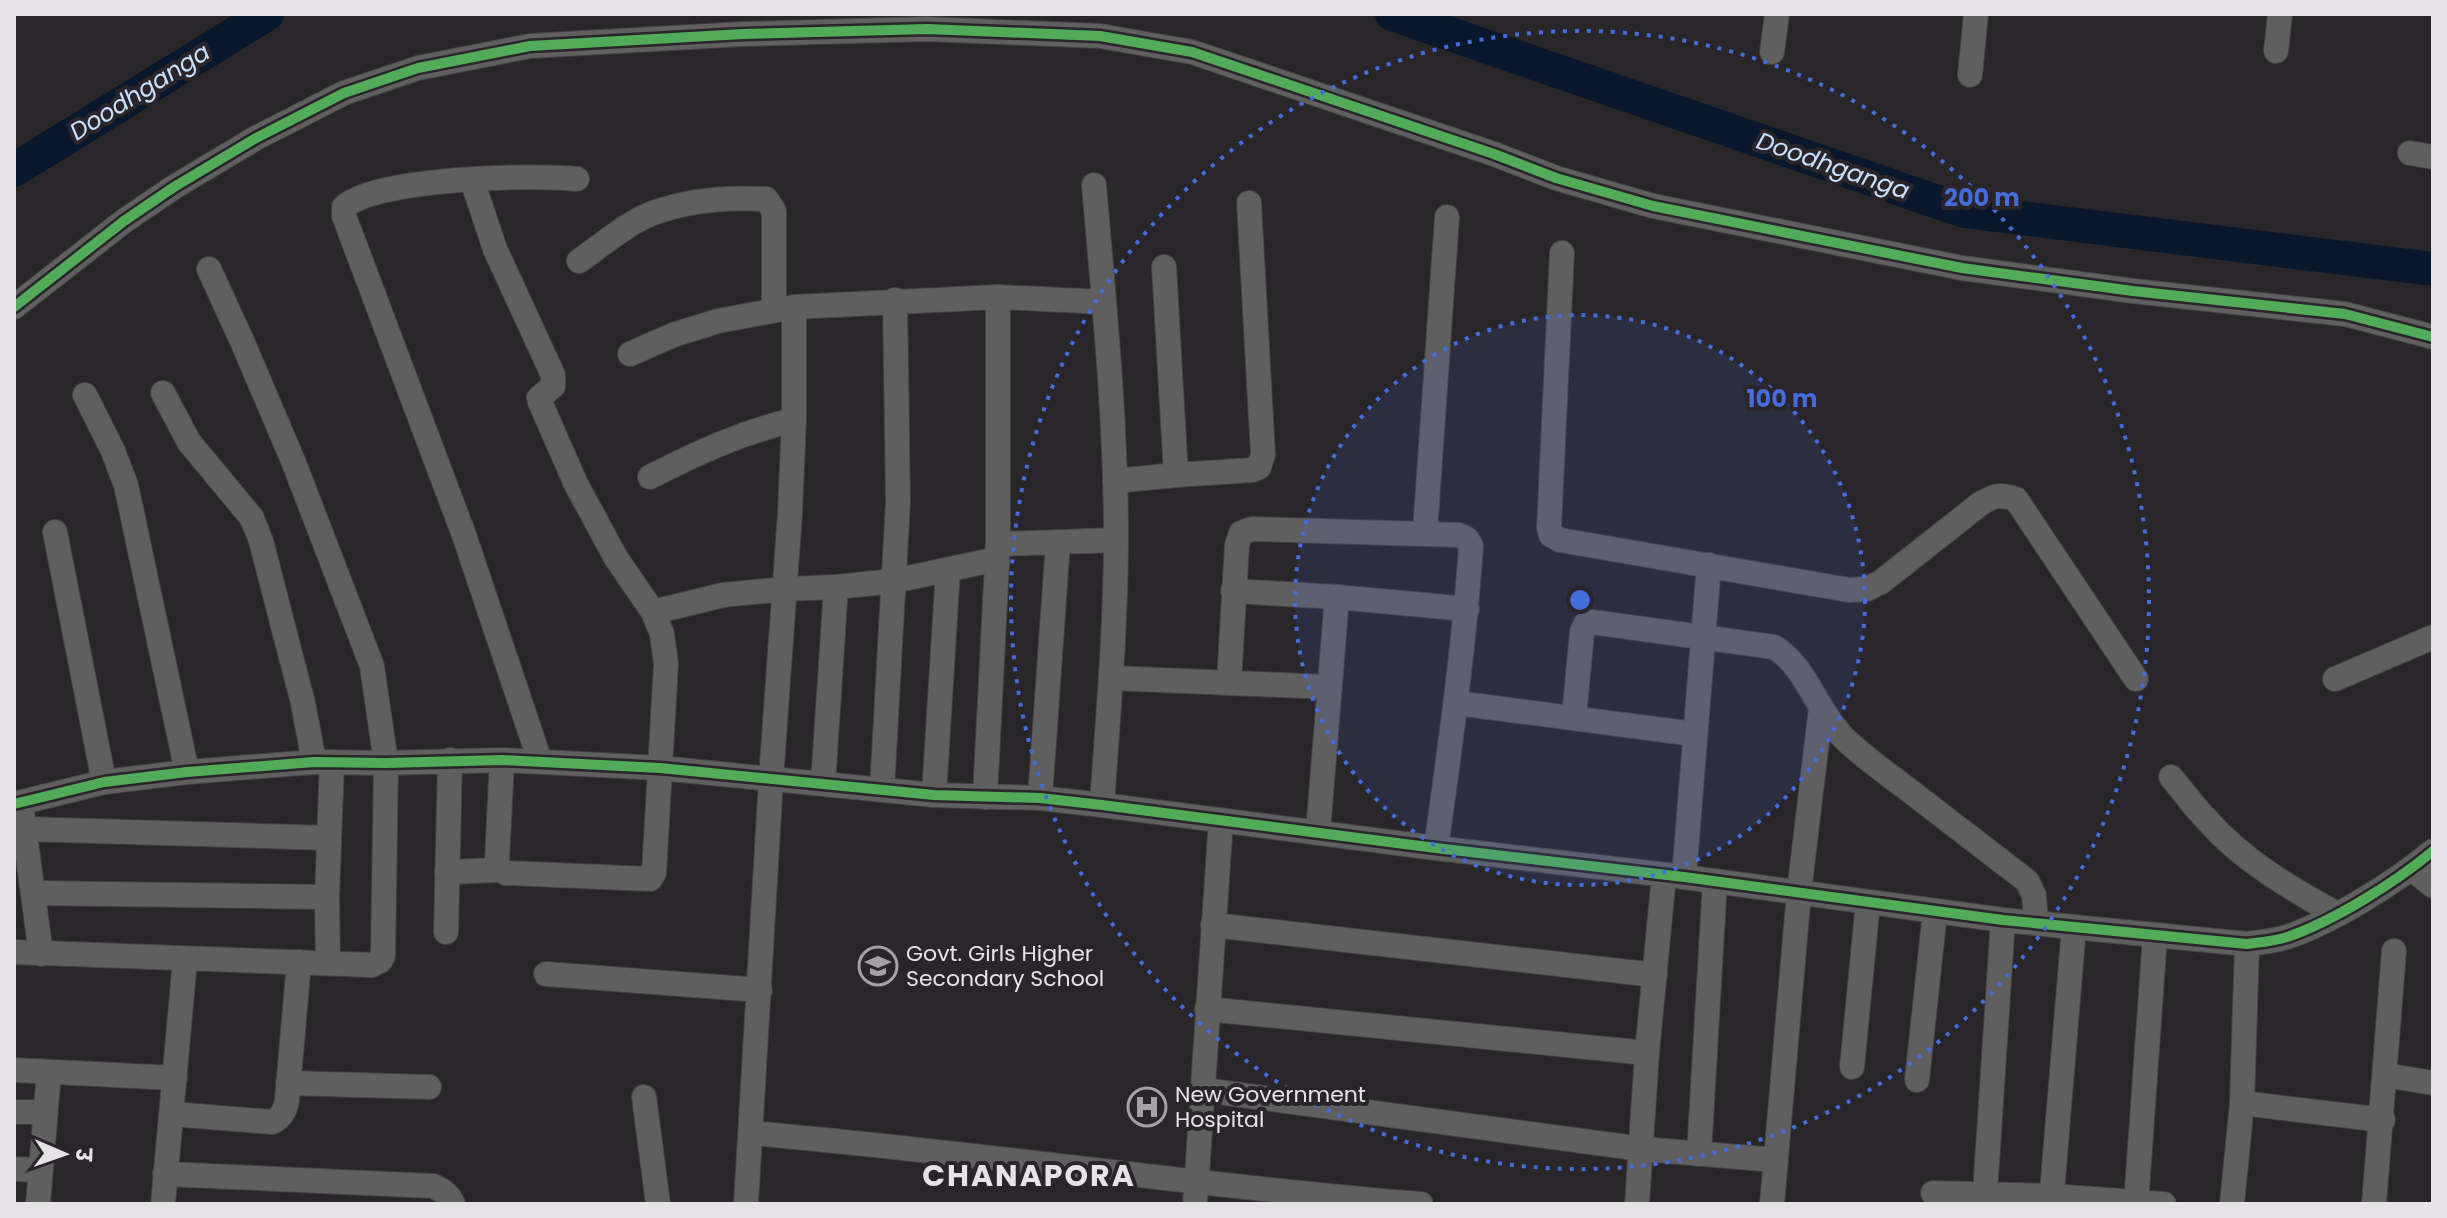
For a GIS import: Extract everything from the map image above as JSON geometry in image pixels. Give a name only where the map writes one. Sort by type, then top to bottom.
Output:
[{"type":"street","points":[[1772,52],[1777,14]]},
{"type":"street","points":[[1970,75],[1976,14]]},
{"type":"street","points":[[2276,51],[2280,14]]},
{"type":"street","points":[[14,307],[124,221],[256,138],[344,93],[418,68],[530,46],[743,34],[927,29],[1100,36],[1192,52],[1556,178],[1653,206],[1962,268],[2133,291],[2345,314],[2433,337]]},
{"type":"street","points":[[540,761],[464,535],[344,216],[344,207],[348,203],[401,187],[548,176],[577,179]]},
{"type":"street","points":[[447,872],[499,870],[506,873],[650,879],[654,873],[666,664],[662,634],[653,612],[609,546],[576,484],[540,402],[541,394],[553,386],[553,375],[495,249],[472,180]]},
{"type":"street","points":[[1094,185],[1104,302],[1116,540],[1102,805]]},
{"type":"street","points":[[579,261],[652,213],[693,203],[746,198],[766,199],[774,211],[794,420],[746,1204]]},
{"type":"street","points":[[1115,481],[1253,470],[1259,467],[1263,455],[1249,203]]},
{"type":"street","points":[[1425,532],[1447,217]]},
{"type":"street","points":[[1562,253],[1551,535],[1560,540],[1849,590],[1867,589],[1881,582],[1980,504],[1995,495],[2006,496],[2016,499],[2136,679]]},
{"type":"street","points":[[1164,267],[1176,475]]},
{"type":"street","points":[[14,952],[372,965],[383,956],[386,763],[372,666],[294,463],[209,269]]},
{"type":"street","points":[[630,354],[673,335],[718,321],[784,308],[998,297],[1104,302]]},
{"type":"street","points":[[985,797],[998,552],[998,297]]},
{"type":"street","points":[[882,790],[898,502],[895,300]]},
{"type":"street","points":[[163,393],[193,449],[252,518],[261,541],[323,762],[329,838],[328,963]]},
{"type":"street","points":[[85,395],[126,485],[187,772]]},
{"type":"street","points":[[650,477],[706,448],[749,431],[794,420]]},
{"type":"street","points":[[1229,682],[1233,591],[1241,533],[1252,529],[1425,532],[1459,535],[1467,539],[1471,546],[1467,609],[1436,848]]},
{"type":"street","points":[[55,532],[104,782]]},
{"type":"street","points":[[653,612],[723,595],[894,581],[948,570],[998,552],[1058,542],[1116,540]]},
{"type":"street","points":[[1040,798],[1058,542]]},
{"type":"street","points":[[1637,1204],[1655,975],[1674,876],[1694,734],[1709,565]]},
{"type":"street","points":[[934,795],[948,570]]},
{"type":"street","points":[[823,784],[836,587]]},
{"type":"street","points":[[1233,591],[1467,609]]},
{"type":"street","points":[[1318,832],[1337,597]]},
{"type":"street","points":[[1574,717],[1582,632],[1585,625],[1592,622],[1774,647],[1797,666],[1821,708],[1842,736],[2027,881],[2034,895],[2036,922]]},
{"type":"street","points":[[2335,679],[2433,637]]},
{"type":"street","points":[[1111,678],[1330,687]]},
{"type":"street","points":[[1457,703],[1694,734]]},
{"type":"street","points":[[1772,1204],[1799,892],[1821,708]]},
{"type":"street","points":[[446,932],[450,760]]},
{"type":"street","points":[[499,870],[502,760]]},
{"type":"street","points":[[41,954],[25,829],[17,803],[104,782],[187,772],[323,762],[540,761],[660,768],[934,795],[1040,798],[1715,881],[1935,912],[2247,944],[2287,938],[2322,923],[2412,869],[2433,851]]},
{"type":"street","points":[[2171,777],[2207,821],[2246,857],[2290,888],[2337,914]]},
{"type":"street","points":[[1196,1193],[1221,820]]},
{"type":"street","points":[[25,829],[329,838]]},
{"type":"street","points":[[2412,869],[2433,886]]},
{"type":"street","points":[[1699,1154],[1715,881]]},
{"type":"street","points":[[34,893],[327,897]]},
{"type":"street","points":[[1852,1067],[1868,902]]},
{"type":"street","points":[[1917,1080],[1935,912]]},
{"type":"street","points":[[1985,1193],[2003,920]]},
{"type":"street","points":[[1213,925],[1655,975]]},
{"type":"street","points":[[2051,1200],[2074,927]]},
{"type":"street","points":[[2136,1203],[2155,936]]},
{"type":"street","points":[[2232,1204],[2242,1103],[2247,944]]},
{"type":"street","points":[[2374,1204],[2394,951]]},
{"type":"street","points":[[163,1204],[185,960]]},
{"type":"street","points":[[172,1114],[272,1122],[279,1119],[285,1110],[299,962]]},
{"type":"street","points":[[546,974],[760,990]]},
{"type":"street","points":[[1207,1009],[1647,1053]]},
{"type":"street","points":[[14,1070],[175,1078]]},
{"type":"street","points":[[38,1204],[49,1072]]},
{"type":"street","points":[[2385,1075],[2433,1083]]},
{"type":"street","points":[[288,1083],[429,1087]]},
{"type":"street","points":[[1204,1090],[1642,1149],[1776,1160]]},
{"type":"street","points":[[644,1097],[658,1204]]},
{"type":"street","points":[[2242,1103],[2383,1120]]},
{"type":"street","points":[[14,1112],[45,1112]]},
{"type":"street","points":[[751,1133],[880,1144],[1118,1174],[1196,1193],[1421,1204]]},
{"type":"street","points":[[14,1169],[40,1170]]},
{"type":"street","points":[[165,1174],[433,1186],[443,1191],[453,1204]]},
{"type":"street","points":[[1933,1193],[1985,1193],[2051,1200],[2164,1204]]},
{"type":"waterway","name":"Doodhganga","points":[[14,170],[267,14]]},
{"type":"waterway","name":"Doodhganga","points":[[1392,14],[1964,211],[2433,269]]},
{"type":"cycle path","points":[[14,307],[124,221],[256,138],[344,93],[418,68],[530,46],[743,34],[927,29],[1100,36],[1192,52],[1556,178],[1653,206],[1962,268],[2133,291],[2345,314],[2433,337]]},
{"type":"cycle path","points":[[14,804],[104,782],[314,762],[502,760],[660,768],[934,795],[1040,798],[1684,877],[2003,920],[2247,944],[2285,938],[2308,929],[2383,887],[2433,851]]},
{"type":"place","name":"Govt. Girls Higher Secondary School","points":[[878,966]]},
{"type":"place","name":"New Government Hospital","points":[[1147,1107]]},
{"type":"district","name":"CHANAPORA","points":[[1029,1176]]}]
